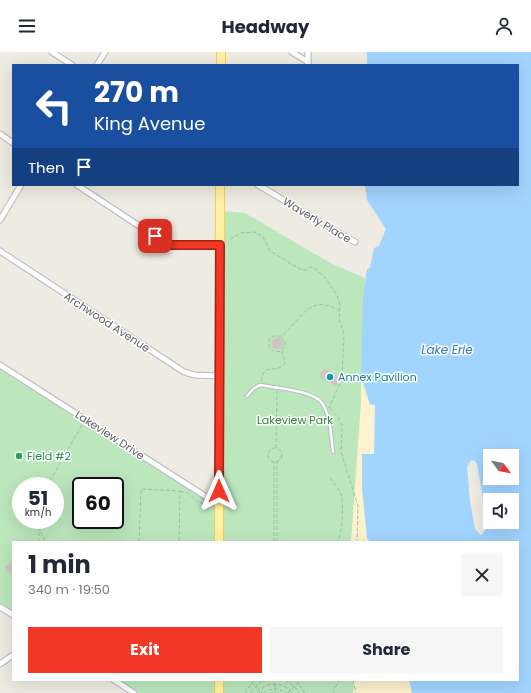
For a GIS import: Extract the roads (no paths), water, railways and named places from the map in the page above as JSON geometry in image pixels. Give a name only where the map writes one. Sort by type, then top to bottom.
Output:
[{"type":"main road","points":[[221,52],[221,64]]},
{"type":"main road","points":[[219,541],[220,186]]},
{"type":"main road","points":[[219,681],[219,693]]},
{"type":"street","points":[[52,52],[70,64]]},
{"type":"street","points":[[98,64],[105,52]]},
{"type":"street","points":[[292,52],[308,63]]},
{"type":"street","points":[[308,52],[308,63]]},
{"type":"street","points":[[0,134],[12,142]]},
{"type":"street","points":[[0,220],[21,186]]},
{"type":"street","points":[[79,186],[168,245],[220,245]]},
{"type":"street","name":"Waverly Place","points":[[260,186],[355,242]]},
{"type":"street","name":"Archwood Avenue","points":[[0,251],[184,372],[195,376],[220,376]]},
{"type":"street","name":"Lakeview Drive","points":[[0,365],[219,505]]},
{"type":"street","points":[[0,607],[12,614]]},
{"type":"street","points":[[0,664],[12,656]]},
{"type":"street","points":[[116,681],[134,693]]},
{"type":"lane","points":[[247,396],[253,389],[260,385],[308,394],[318,399],[325,409],[333,452]]},
{"type":"water","name":"Lake Erie","points":[[367,52],[531,52],[531,693],[412,693],[409,681],[519,681],[519,541],[369,541],[367,538],[362,488],[362,454],[374,454],[375,405],[370,405],[361,376],[363,300],[367,269],[370,268],[374,248],[379,246],[386,229],[367,200],[365,186],[519,186],[519,64],[367,64]]},
{"type":"place","name":"Annex Pavilion","points":[[330,377]]},
{"type":"place","name":"Field #2","points":[[19,456]]},
{"type":"park label","name":"Lakeview Park","points":[[295,420]]}]
